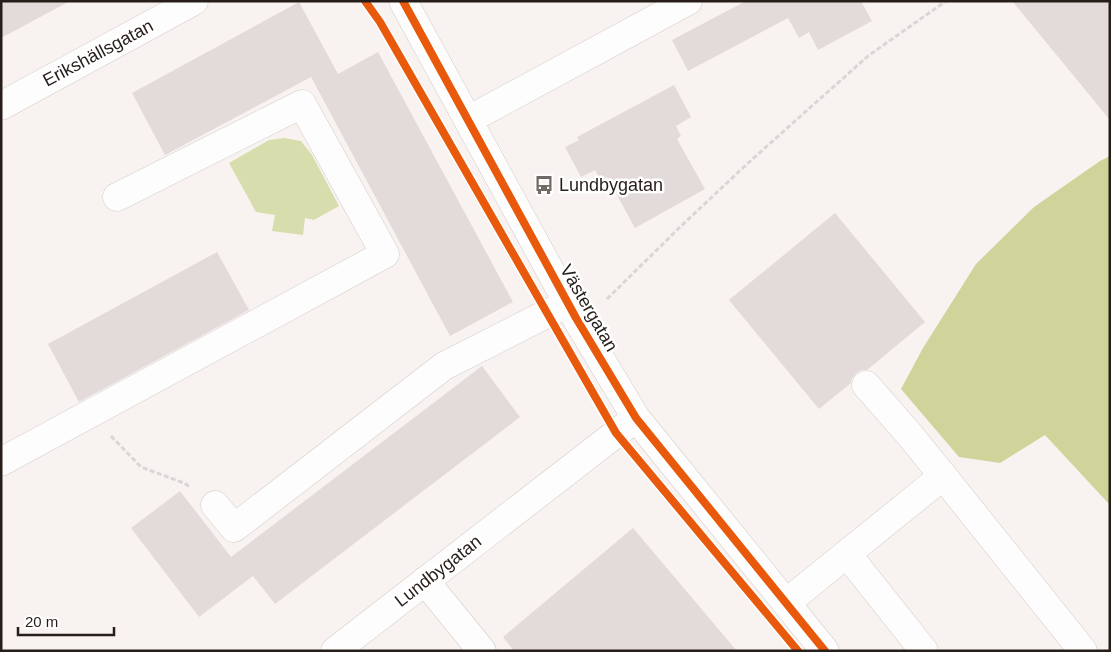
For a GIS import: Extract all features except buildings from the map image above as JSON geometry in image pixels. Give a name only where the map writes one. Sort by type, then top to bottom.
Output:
[{"type":"street","name":"Erikshällsgatan","points":[[1,106],[194,1]]},
{"type":"street","name":"Västergatan","points":[[404,1],[568,303],[636,418],[826,651]]},
{"type":"street","points":[[468,120],[688,1]]},
{"type":"street","points":[[1,462],[385,254],[302,104],[117,196]]},
{"type":"street","points":[[215,505],[234,528],[444,366],[568,303]]},
{"type":"street","points":[[866,385],[909,434],[1083,651]]},
{"type":"street","name":"Lundbygatan","points":[[335,651],[636,418]]},
{"type":"street","points":[[786,602],[943,476]]},
{"type":"street","points":[[847,554],[924,651]]},
{"type":"street","points":[[425,581],[482,651]]},
{"type":"path","points":[[607,299],[747,164],[868,56],[946,1]]},
{"type":"path","points":[[90,414],[141,467],[184,483],[215,505]]},
{"type":"green space","points":[[284,138],[301,141],[312,155],[339,206],[314,220],[305,218],[303,235],[272,231],[275,215],[256,212],[229,163],[269,140]]},
{"type":"green space","points":[[1110,156],[1110,505],[1045,435],[1000,463],[959,457],[901,389],[923,348],[976,264],[1034,207]]},
{"type":"cycle path","points":[[365,1],[380,22],[616,433],[798,651]]},
{"type":"cycle path","points":[[403,1],[576,318],[636,418],[825,651]]},
{"type":"place","name":"Lundbygatan","points":[[544,185]]}]
